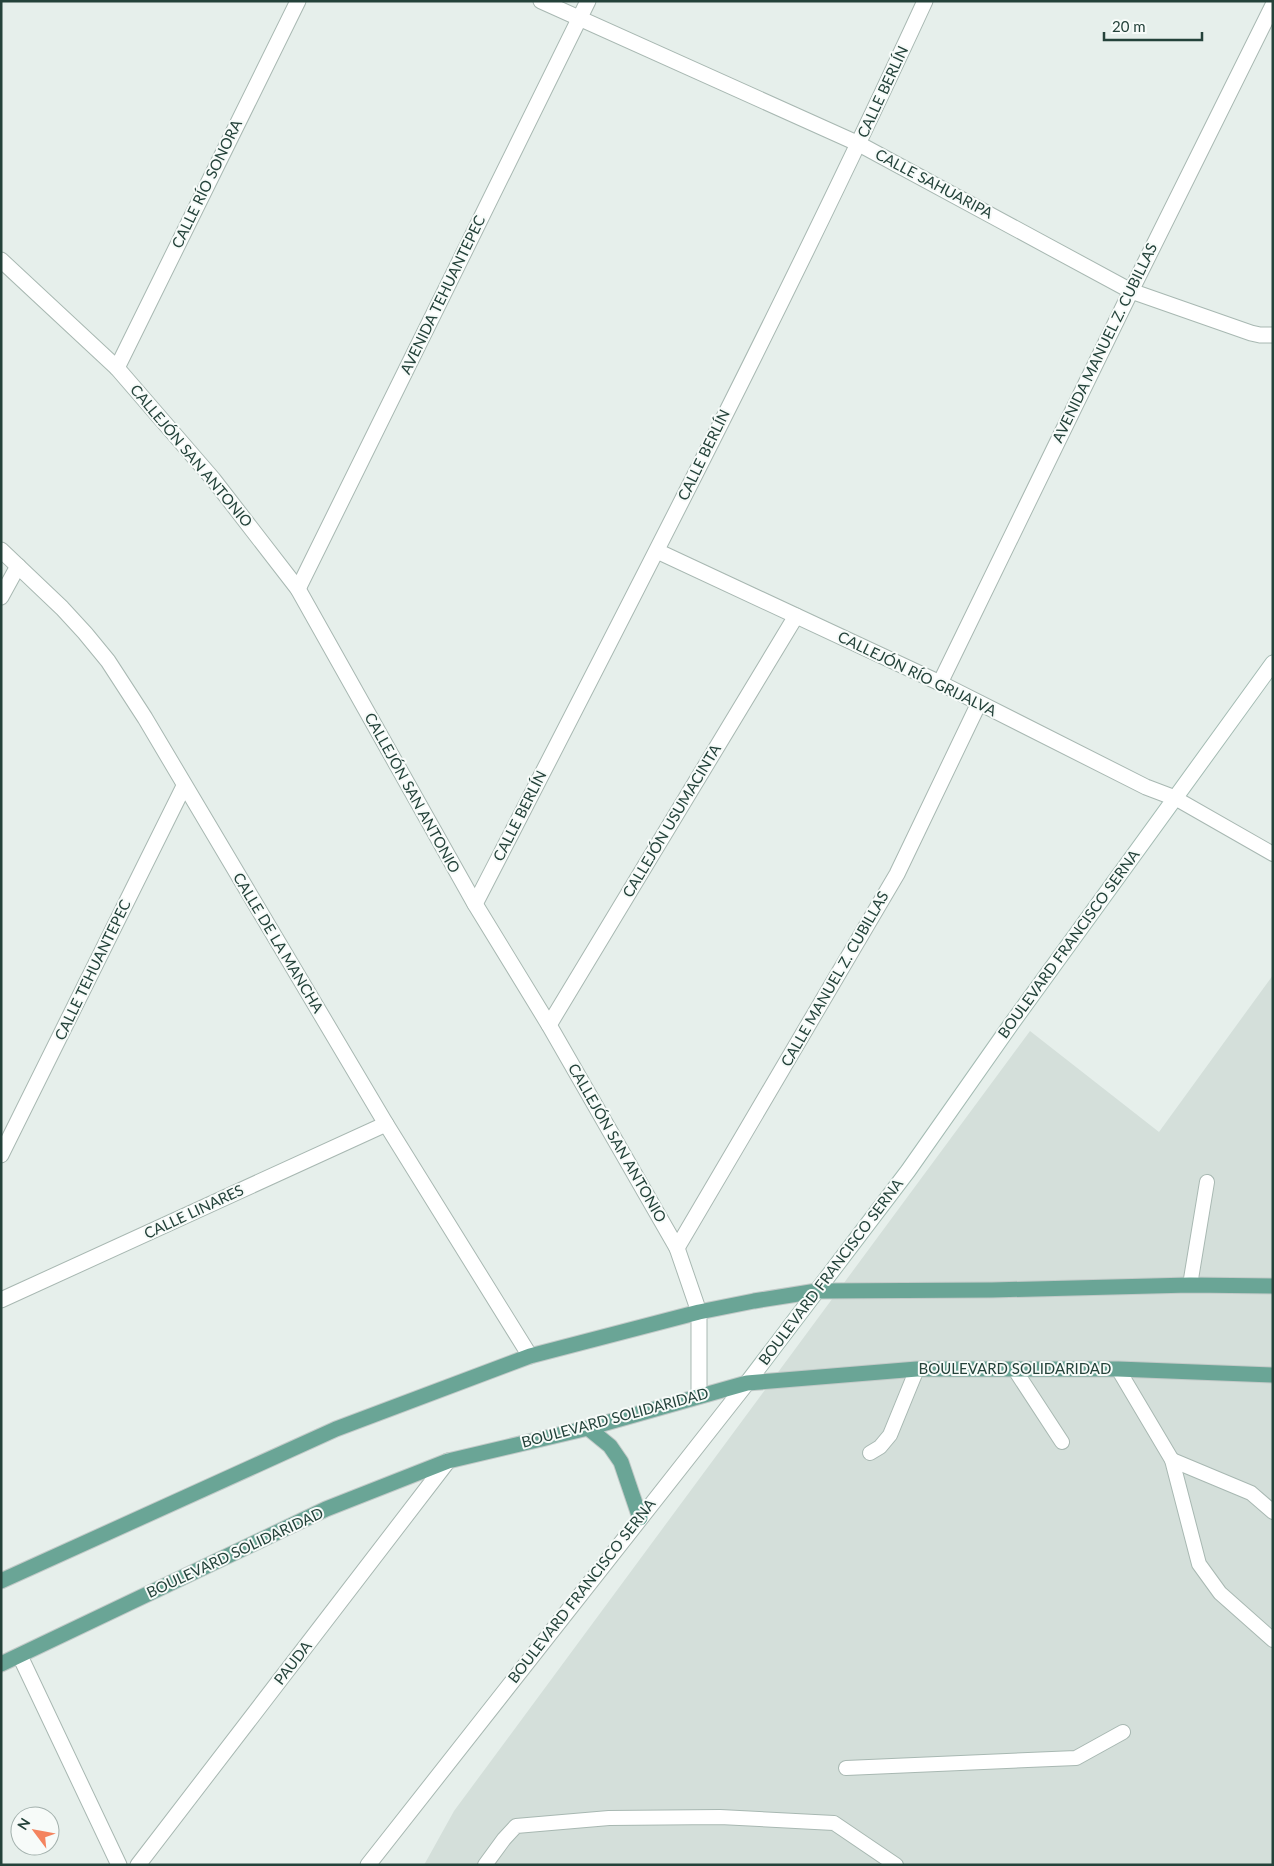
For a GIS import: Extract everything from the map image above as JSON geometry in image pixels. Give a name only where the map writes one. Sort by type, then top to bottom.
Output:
[{"type":"main road","points":[[1,1581],[336,1429],[530,1356],[699,1312],[817,1291],[992,1290],[1190,1285],[1273,1286]]},
{"type":"main road","name":"BOULEVARD SOLIDARIDAD","points":[[1,1664],[326,1509],[448,1461],[588,1428],[747,1383],[917,1369],[1118,1368],[1273,1375]]},
{"type":"main road","points":[[588,1428],[610,1446],[621,1462],[640,1518]]},
{"type":"street","name":"CALLE RÍO SONORA","points":[[117,368],[298,1]]},
{"type":"street","name":"CALLE SAHUARIPA","points":[[541,1],[859,144],[1131,291],[1250,333],[1273,335]]},
{"type":"street","name":"AVENIDA TEHUANTEPEC","points":[[298,589],[588,1]]},
{"type":"street","name":"CALLE BERLÍN","points":[[475,904],[657,551],[859,144],[925,1]]},
{"type":"street","name":"AVENIDA MANUEL Z. CUBILLAS","points":[[940,683],[1273,5]]},
{"type":"street","name":"CALLEJÓN SAN ANTONIO","points":[[1,260],[117,368],[212,478],[298,589],[475,904],[549,1025],[677,1248],[699,1312],[699,1396]]},
{"type":"street","name":"CALLE DE LA MANCHA","points":[[1,550],[62,608],[108,661],[145,718],[386,1124],[530,1356]]},
{"type":"street","name":"CALLEJÓN RÍO GRIJALVA","points":[[657,551],[940,683],[1146,787],[1175,798]]},
{"type":"street","points":[[1,597],[18,566]]},
{"type":"street","name":"CALLEJÓN USUMACINTA","points":[[549,1025],[796,616]]},
{"type":"street","name":"BOULEVARD FRANCISCO SERNA","points":[[368,1865],[747,1383],[908,1171],[1012,1023],[1273,663]]},
{"type":"street","name":"CALLE MANUEL Z. CUBILLAS","points":[[677,1248],[897,874],[979,703]]},
{"type":"street","name":"CALLE TEHUANTEPEC","points":[[1,1154],[184,786]]},
{"type":"street","name":"CALLE LINARES","points":[[1,1300],[386,1124]]},
{"type":"street","name":"PAUDA","points":[[138,1865],[448,1461]]},
{"type":"street","points":[[20,1656],[119,1865]]},
{"type":"lane","points":[[1175,798],[1273,854]]},
{"type":"lane","points":[[1190,1285],[1207,1182]]},
{"type":"lane","points":[[1118,1368],[1172,1460],[1199,1564],[1220,1593],[1273,1640]]},
{"type":"lane","points":[[870,1453],[880,1447],[890,1435],[917,1369]]},
{"type":"lane","points":[[1014,1370],[1062,1442]]},
{"type":"lane","points":[[1172,1460],[1251,1493],[1273,1512]]},
{"type":"lane","points":[[846,1768],[1076,1758],[1123,1732]]},
{"type":"lane","points":[[485,1865],[516,1826],[609,1818],[720,1817],[834,1822],[896,1865]]},
{"type":"shaded area","points":[[1273,975],[1273,1865],[424,1865],[454,1811],[1030,1031],[1159,1132]]}]
